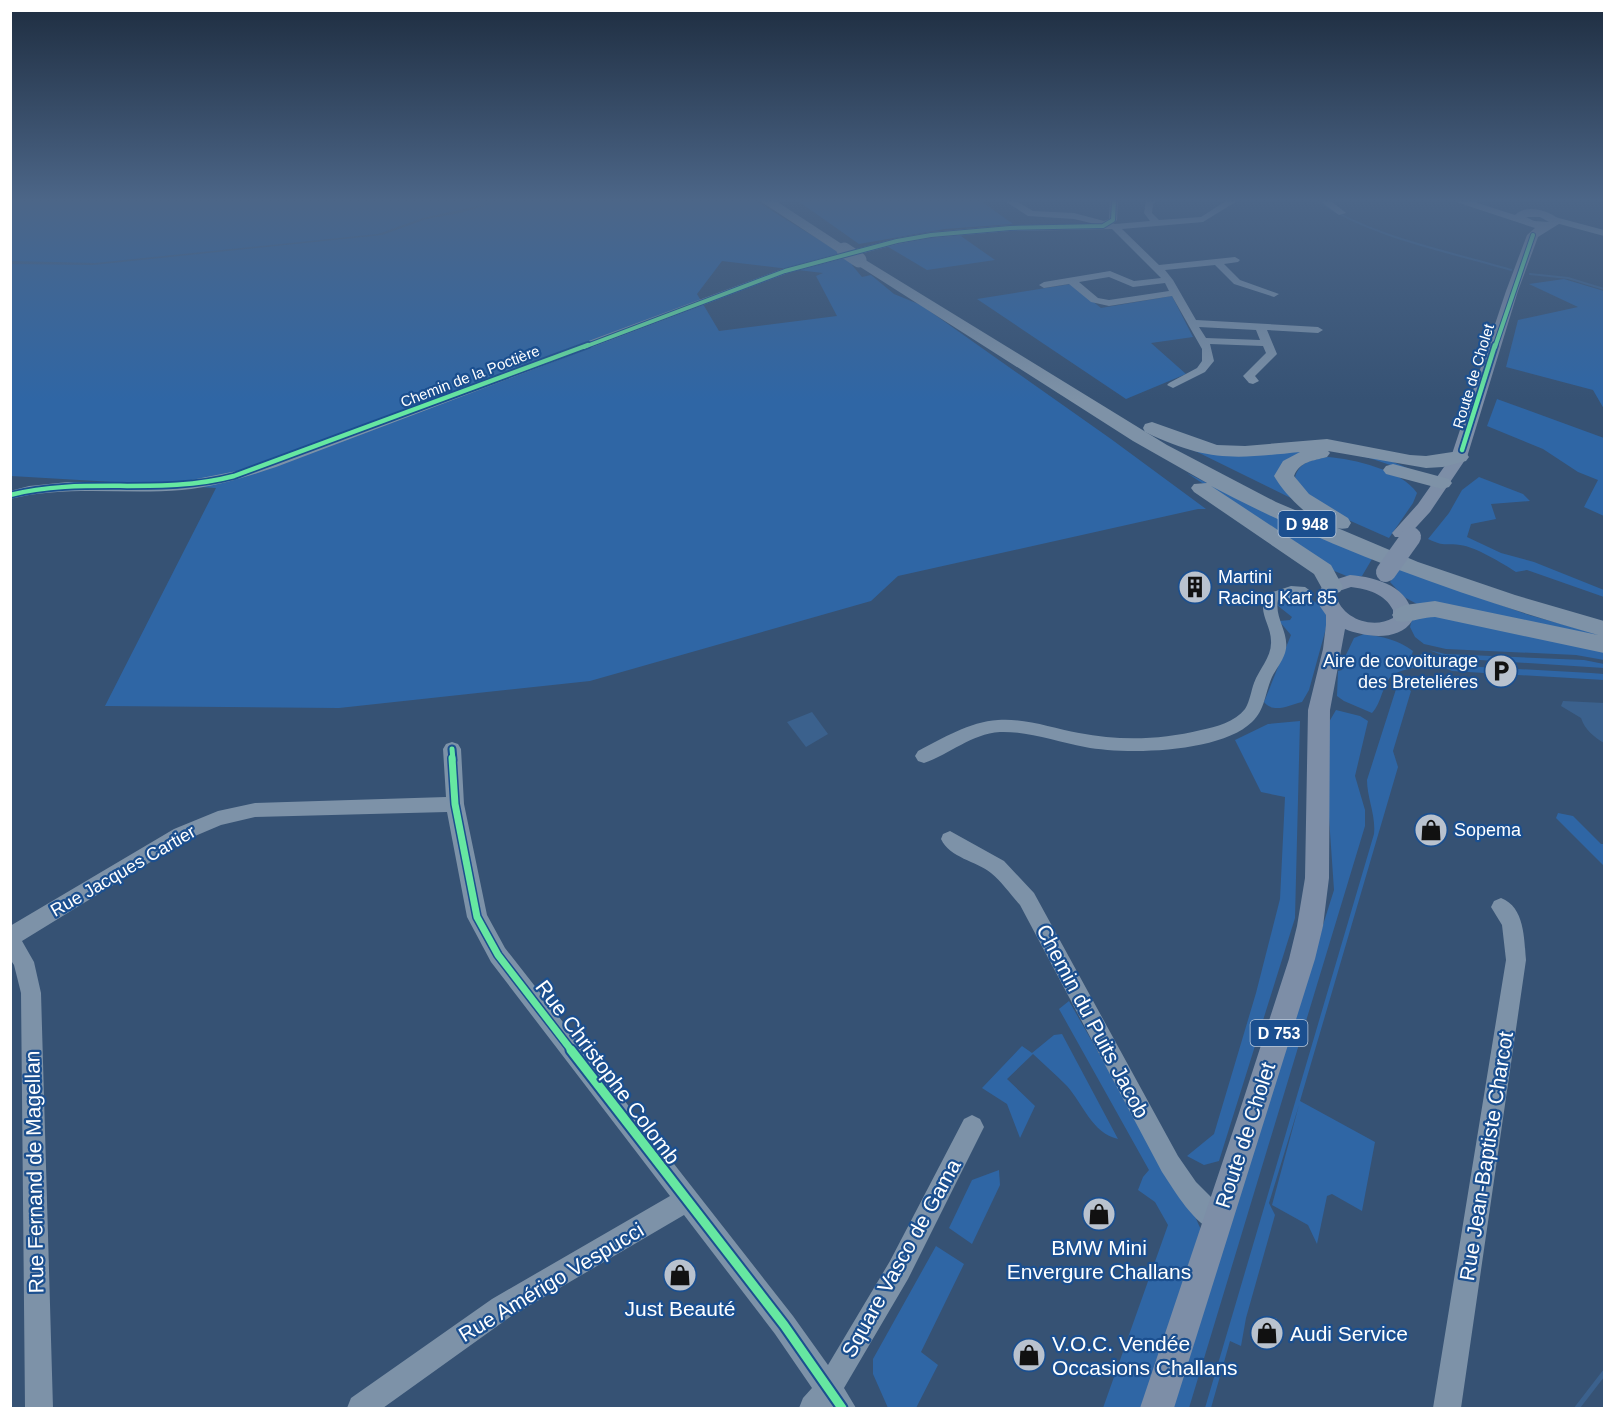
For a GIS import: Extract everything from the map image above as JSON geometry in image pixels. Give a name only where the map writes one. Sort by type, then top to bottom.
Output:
[{"type":"highway","name":"D 948","points":[[876,267],[1032,369],[1182,462],[1292,517],[1453,581],[1605,629]]},
{"type":"highway","name":"D 948","points":[[878,267],[1115,410],[1280,501],[1378,542],[1486,581],[1605,617]]},
{"type":"highway","points":[[1032,369],[1079,406],[1316,565],[1328,576],[1331,598]]},
{"type":"highway","points":[[1115,410],[1173,438],[1212,450],[1240,452],[1326,444],[1363,449],[1442,483]]},
{"type":"highway","points":[[1378,542],[1307,503],[1296,494],[1284,476],[1287,467],[1295,460],[1319,453],[1352,456],[1397,465],[1429,463],[1459,457]]},
{"type":"highway","points":[[1397,465],[1416,484],[1427,504]]},
{"type":"highway","points":[[1404,615],[1413,610],[1434,609],[1605,645]]},
{"type":"main road","name":"Route de Cholet","points":[[1358,581],[1381,570],[1459,457],[1520,267]]},
{"type":"main road","points":[[1381,570],[1382,581],[1387,592]]},
{"type":"main road","points":[[1334,645],[1345,632],[1361,627],[1390,628],[1402,621],[1404,615],[1398,601],[1387,592],[1358,581],[1344,582],[1331,598],[1361,627]]},
{"type":"main road","name":"Route de Cholet","points":[[1157,1408],[1302,959],[1313,912],[1317,878],[1319,710],[1322,688],[1334,645],[1331,598]]},
{"type":"street","name":"Chemin de la Poctière","points":[[10,495],[42,488],[195,485],[248,473],[766,276],[799,267]]},
{"type":"street","points":[[1158,268],[1166,267]]},
{"type":"street","points":[[1222,267],[1237,282],[1274,294]]},
{"type":"street","points":[[1158,268],[1168,280],[1202,341],[1208,361],[1201,370],[1173,385]]},
{"type":"street","points":[[1044,285],[1110,274],[1133,284],[1168,280]]},
{"type":"street","points":[[1071,281],[1095,300],[1109,303],[1175,293]]},
{"type":"street","points":[[1192,323],[1318,330]]},
{"type":"street","points":[[1253,381],[1249,376],[1272,354],[1260,326]]},
{"type":"street","points":[[1202,341],[1266,344]]},
{"type":"street","points":[[924,756],[969,733],[993,726],[1014,726],[1084,741],[1160,745],[1191,740],[1241,724],[1256,704],[1262,682],[1274,661],[1279,642],[1270,616],[1269,603],[1272,597],[1291,591],[1331,598]]},
{"type":"street","name":"Rue Christophe Colomb","points":[[452,749],[455,804],[477,917],[498,955],[685,1201],[784,1325],[828,1402]]},
{"type":"street","name":"Rue Jacques Cartier","points":[[10,938],[181,834],[218,818],[255,810],[455,804]]},
{"type":"street","name":"Chemin du Puits Jacob","points":[[950,839],[997,867],[1027,899],[1170,1164],[1188,1190],[1217,1221]]},
{"type":"street","name":"Rue Jean-Baptiste Charcot","points":[[1447,1408],[1516,960],[1512,922],[1501,907]]},
{"type":"street","name":"Rue Fernand de Magellan","points":[[10,938],[24,962],[31,993],[39,1408]]},
{"type":"street","name":"Square Vasco de Gama","points":[[828,1402],[972,1127]]},
{"type":"street","name":"Rue Amérigo Vespucci","points":[[361,1408],[501,1308],[685,1201]]},
{"type":"shaded area","points":[[10,267],[717,267],[697,294],[719,331],[837,316],[816,276],[823,273],[774,267],[854,267],[862,277],[871,275],[894,294],[921,305],[1206,509],[898,576],[871,601],[590,681],[339,708],[105,706],[216,488],[11,476]]},
{"type":"shaded area","points":[[922,267],[946,267],[927,270]]},
{"type":"shaded area","points":[[1564,279],[1604,291],[1604,409],[1593,390],[1506,367],[1518,320],[1578,307],[1529,284]]},
{"type":"shaded area","points":[[1071,284],[1101,308],[1172,296],[1193,337],[1151,343],[1186,374],[1126,399],[977,299]]},
{"type":"shaded area","points":[[1497,399],[1604,438],[1604,516],[1584,507],[1598,480],[1578,472],[1543,449],[1487,426]]},
{"type":"shaded area","points":[[1183,445],[1231,456],[1309,449],[1339,449],[1384,458],[1412,470],[1408,472],[1379,461],[1342,452],[1324,450],[1308,452],[1294,458],[1283,470],[1287,486],[1305,505]]},
{"type":"shaded area","points":[[1328,457],[1363,463],[1389,472],[1410,485],[1417,493],[1413,503],[1389,538],[1328,511],[1308,498],[1295,477],[1297,472],[1307,462]]},
{"type":"shaded area","points":[[1187,473],[1285,522],[1372,559],[1362,576],[1349,577],[1332,570]]},
{"type":"shaded area","points":[[1479,477],[1523,494],[1530,501],[1491,504],[1496,519],[1471,524],[1467,537],[1501,553],[1534,562],[1604,590],[1604,597],[1527,570],[1516,572],[1466,546],[1441,544],[1428,539],[1449,513],[1462,490]]},
{"type":"shaded area","points":[[1399,569],[1529,615],[1604,636],[1604,641],[1417,604],[1404,597],[1390,582]]},
{"type":"shaded area","points":[[1289,598],[1302,598],[1314,602],[1323,609],[1328,621],[1309,690],[1302,702],[1277,708],[1268,706],[1264,702],[1291,635],[1279,621],[1290,620],[1292,617],[1277,605]]},
{"type":"shaded area","points":[[1433,615],[1604,650],[1604,660],[1576,655],[1446,649],[1424,644],[1415,637],[1410,627],[1412,619]]},
{"type":"shaded area","points":[[1364,634],[1390,639],[1407,647],[1413,651],[1411,657],[1421,666],[1393,675],[1372,713],[1337,696],[1338,671],[1342,670],[1344,659],[1354,638]]},
{"type":"shaded area","points":[[1429,650],[1445,654],[1584,660],[1604,664],[1604,668],[1449,658]]},
{"type":"shaded area","points":[[1421,654],[1442,663],[1462,666],[1604,674],[1604,680],[1452,671],[1422,659],[1419,657]]},
{"type":"shaded area","points":[[1401,683],[1411,691],[1393,751],[1398,767],[1300,1101],[1375,1142],[1362,1211],[1332,1194],[1327,1196],[1317,1244],[1308,1225],[1272,1205],[1299,1105],[1269,1203],[1275,1215],[1246,1318],[1241,1346],[1230,1341],[1211,1408],[1205,1408],[1374,834],[1367,780],[1397,686]]},
{"type":"shaded area","points":[[1563,701],[1604,703],[1604,743],[1590,733],[1581,718],[1561,706]]},
{"type":"shaded area","points":[[1336,710],[1360,716],[1368,721],[1355,776],[1365,810],[1365,826],[1189,1408],[1171,1408],[1334,890],[1326,774],[1329,722]]},
{"type":"shaded area","points":[[812,712],[828,734],[806,747],[787,722]]},
{"type":"shaded area","points":[[1300,721],[1295,918],[1219,1161],[1204,1165],[1187,1156],[1214,1134],[1256,993],[1280,899],[1285,797],[1261,792],[1235,740],[1268,724]]},
{"type":"shaded area","points":[[1558,813],[1573,816],[1601,844],[1604,844],[1604,866],[1556,818]]},
{"type":"shaded area","points":[[1069,1001],[1170,1178],[1193,1212],[1202,1232],[1143,1408],[1103,1408],[1168,1225],[1155,1202],[1138,1190],[1143,1177],[1149,1170],[1059,1009]]},
{"type":"shaded area","points":[[1062,1034],[1118,1139],[1101,1131],[1067,1086],[1033,1054],[1007,1079],[1035,1106],[1020,1138],[1007,1104],[982,1088],[1022,1046],[1032,1053],[1054,1035]]},
{"type":"shaded area","points":[[999,1170],[1000,1185],[972,1244],[949,1228],[972,1180]]},
{"type":"shaded area","points":[[936,1246],[964,1264],[921,1352],[938,1365],[916,1408],[888,1408],[873,1374],[873,1359]]},
{"type":"waterway","points":[[1501,267],[1511,270]]},
{"type":"waterway","points":[[1530,274],[1568,278],[1604,289]]},
{"type":"waterway","points":[[1577,1408],[1604,1373]]},
{"type":"cycle path","points":[[10,495],[48,487],[181,486],[234,476],[272,464],[799,267]]},
{"type":"cycle path","points":[[1462,450],[1521,267]]},
{"type":"cycle path","points":[[452,749],[455,804],[477,917],[498,955],[784,1325],[842,1408]]},
{"type":"place","name":"Martini Racing Kart 85","points":[[1195,587]]},
{"type":"place","name":"Aire de covoiturage des Breteliéres","points":[[1501,671]]},
{"type":"place","name":"Sopema","points":[[1431,830]]},
{"type":"place","name":"BMW Mini Envergure Challans","points":[[1099,1214]]},
{"type":"place","name":"Just Beauté","points":[[680,1275]]},
{"type":"place","name":"Audi Service","points":[[1267,1333]]},
{"type":"place","name":"V.O.C. Vendée Occasions Challans","points":[[1029,1355]]}]
